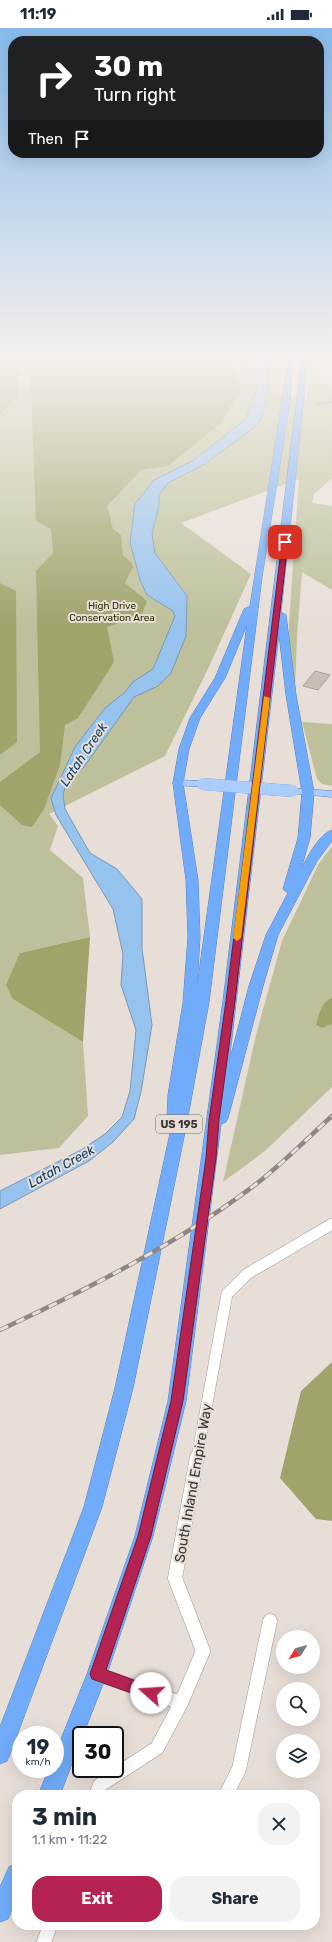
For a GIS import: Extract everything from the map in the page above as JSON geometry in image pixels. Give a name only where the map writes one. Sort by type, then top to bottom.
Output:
[{"type":"highway","name":"US 195","points":[[0,1754],[93,1507],[124,1388],[174,1150],[202,1002],[257,590],[279,448]]},
{"type":"highway","name":"US 195","points":[[51,1790],[97,1674],[144,1536],[177,1401],[211,1158],[214,1120],[230,1001],[295,448]]},
{"type":"highway","points":[[174,1150],[174,1095],[190,1003],[194,937],[192,880],[178,783],[184,749],[195,718],[220,678],[257,590]]},
{"type":"highway","points":[[211,1158],[256,986],[302,848],[307,822],[308,792],[291,695],[278,594]]},
{"type":"highway","points":[[272,936],[311,861],[319,848],[332,834]]},
{"type":"highway","points":[[0,1911],[12,1886]]},
{"type":"main road","points":[[178,783],[331,794]]},
{"type":"street","name":"South Inland Empire Way","points":[[98,1790],[100,1785],[157,1748],[181,1702],[203,1651],[175,1578],[227,1294],[247,1274],[332,1224]]},
{"type":"street","points":[[228,1790],[239,1769],[270,1621]]},
{"type":"street","points":[[97,1674],[181,1702]]},
{"type":"street","points":[[44,1942],[48,1930]]},
{"type":"green space","name":"High Drive Conservation Area","points":[[0,448],[332,448],[332,478],[314,494],[312,503],[332,506],[332,590],[302,572],[295,689],[289,650],[289,623],[299,479],[181,523],[251,574],[207,671],[165,756],[49,814],[58,826],[50,850],[83,878],[90,937],[20,953],[13,999],[83,1042],[88,1116],[59,1148],[0,1155]]},
{"type":"green space","points":[[33,448],[190,448],[168,466],[141,470],[107,506],[113,529],[121,535],[123,556],[131,562],[133,567],[125,583],[147,601],[142,614],[107,627],[114,662],[78,718],[65,725],[60,765],[44,809],[32,827],[22,825],[0,805],[0,782],[40,752],[36,571],[53,553],[51,529],[36,521]]},
{"type":"green space","points":[[0,583],[16,591],[17,742],[0,755]]},
{"type":"green space","points":[[302,722],[332,724],[332,786],[322,784],[317,779]]},
{"type":"green space","points":[[332,846],[332,997],[328,999],[322,1028],[332,1024],[332,1087],[265,1151],[223,1182],[256,1035],[282,941],[318,865]]},
{"type":"green space","points":[[90,937],[83,1042],[13,999],[6,985],[20,953]]},
{"type":"green space","points":[[332,997],[332,1024],[322,1028],[316,1025],[319,1013],[325,1002]]},
{"type":"green space","points":[[332,1362],[332,1521],[316,1519],[280,1478],[301,1391]]},
{"type":"water","name":"Latah Creek","points":[[209,448],[226,448],[203,465],[168,483],[159,495],[159,505],[152,534],[155,553],[187,596],[186,636],[171,673],[158,686],[134,697],[84,767],[67,782],[63,794],[65,809],[90,853],[117,869],[142,899],[142,948],[152,1025],[141,1092],[134,1119],[113,1142],[89,1161],[0,1209],[0,1191],[81,1150],[105,1134],[122,1117],[130,1091],[136,1030],[121,985],[123,954],[113,909],[56,815],[51,798],[75,747],[105,708],[124,693],[134,681],[153,669],[175,616],[173,611],[147,595],[140,580],[130,542],[135,504],[154,480],[192,461]]},
{"type":"building","points":[[315,671],[330,675],[318,690],[303,686]]},
{"type":"railway","points":[[0,1330],[67,1298],[134,1263],[199,1224],[260,1181],[332,1116]]},
{"type":"slow traffic","points":[[237,938],[266,698]]},
{"type":"route","points":[[151,1693],[97,1674],[144,1536],[177,1401],[192,1284],[211,1158],[214,1120],[230,1001],[285,542]]}]
